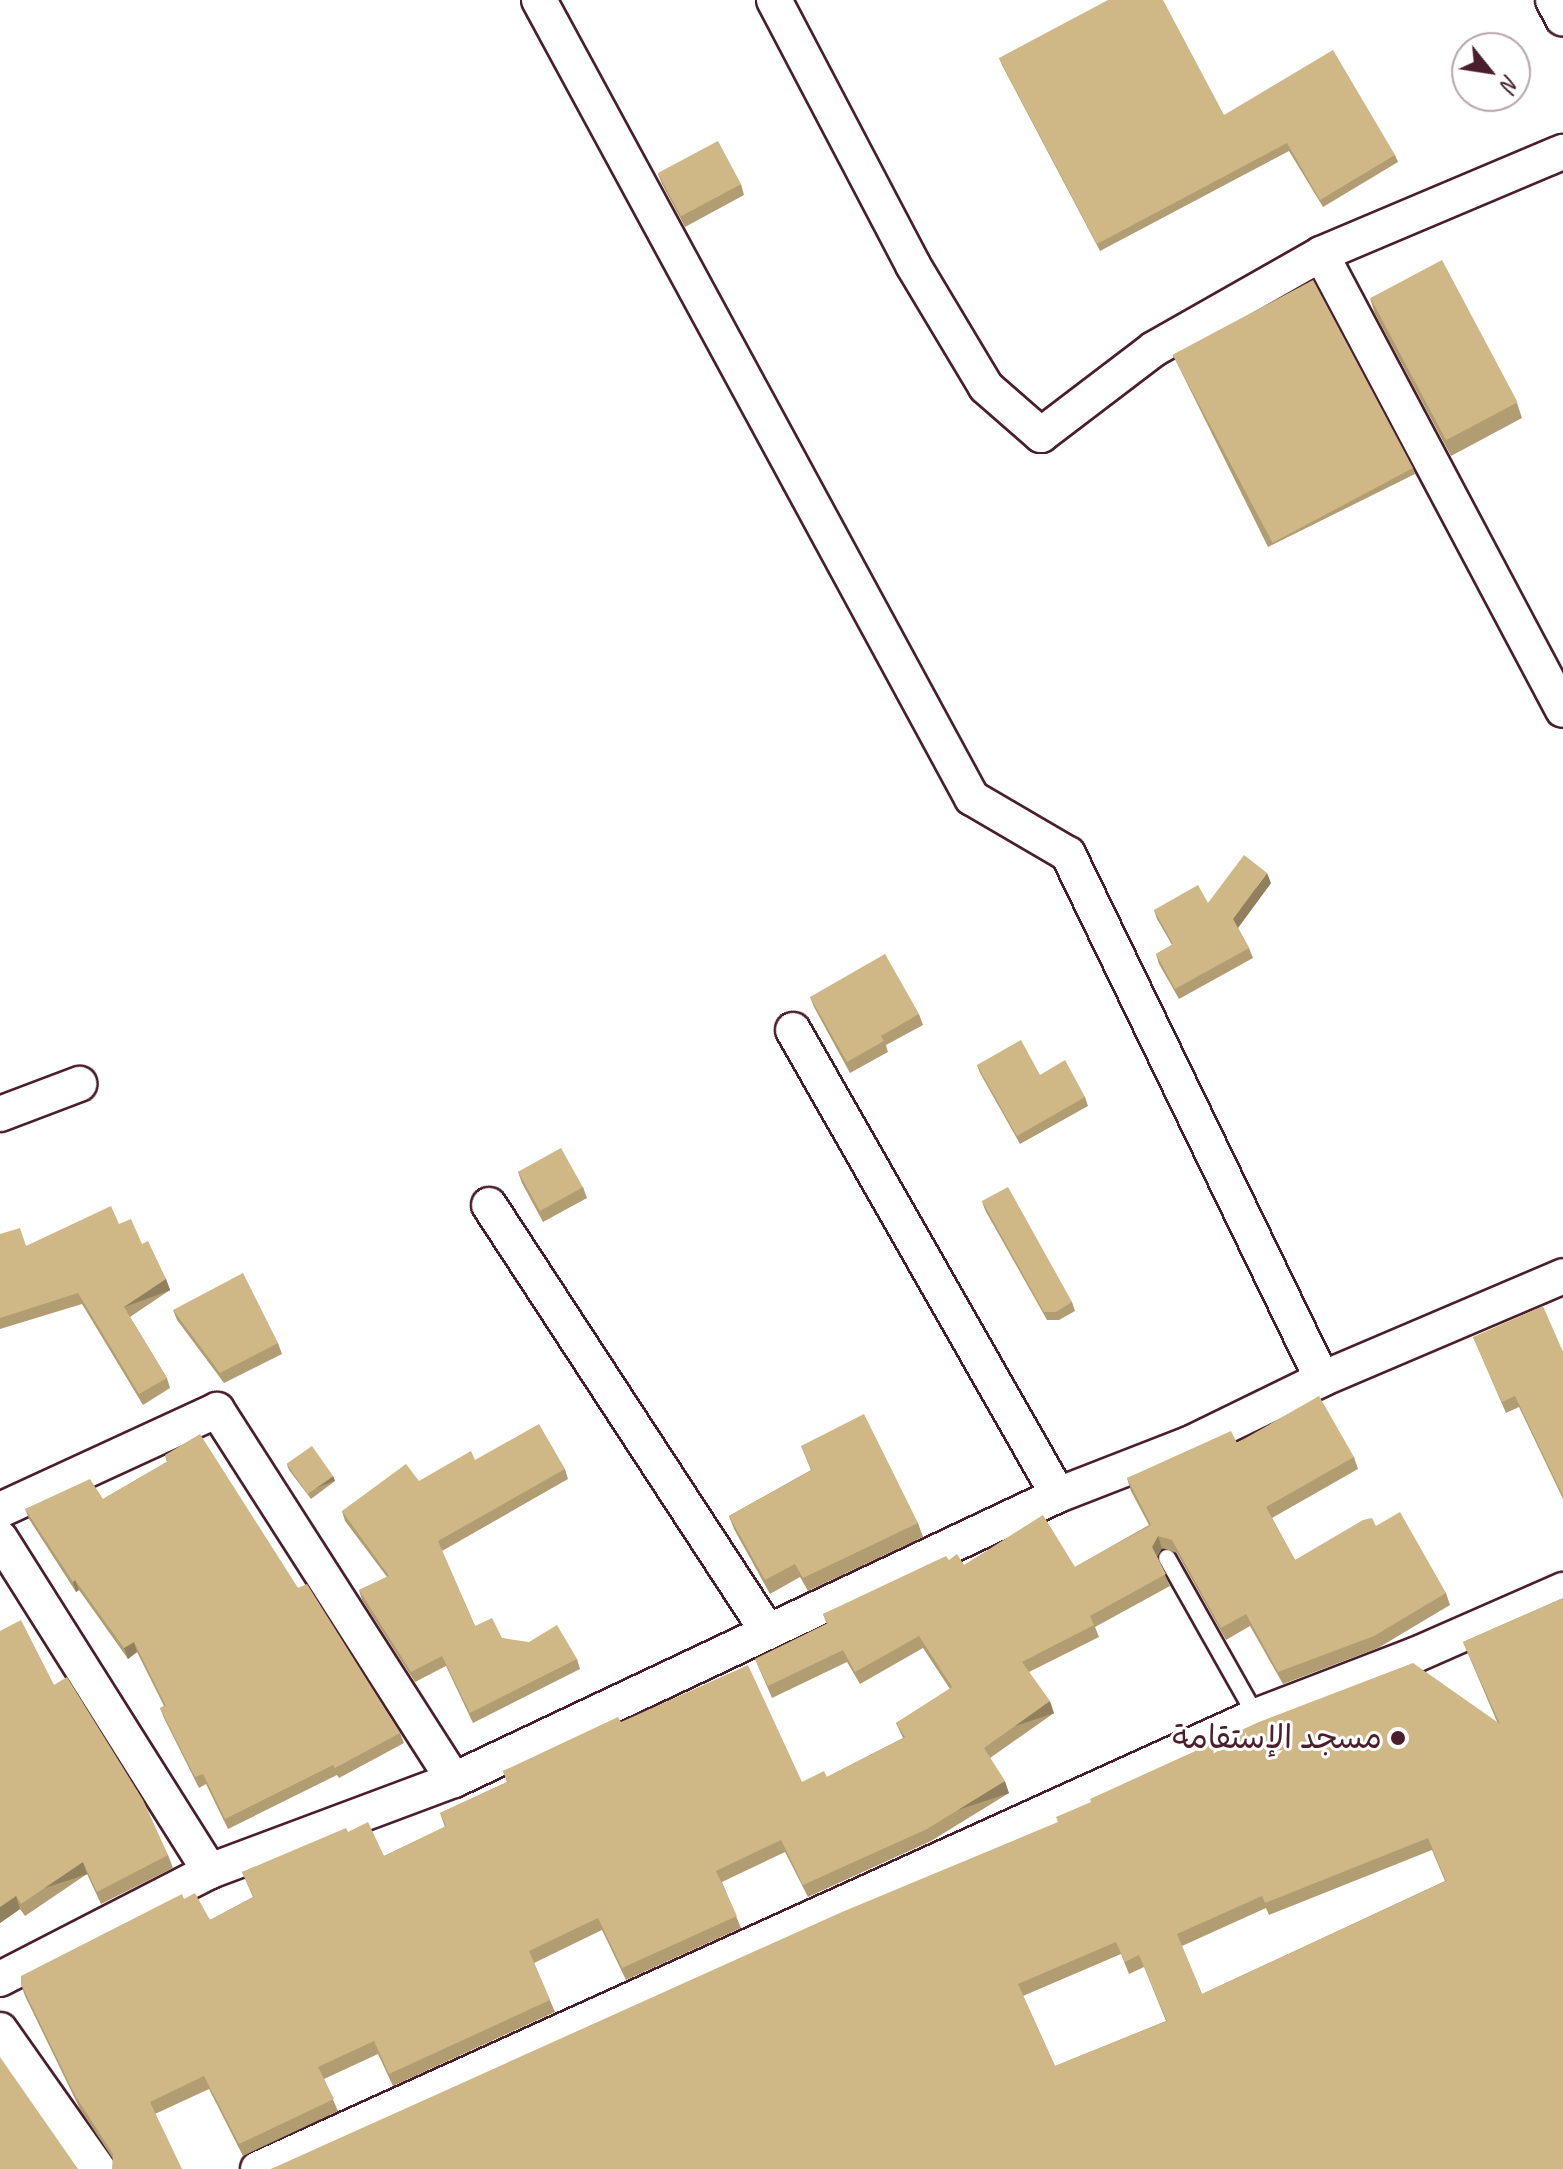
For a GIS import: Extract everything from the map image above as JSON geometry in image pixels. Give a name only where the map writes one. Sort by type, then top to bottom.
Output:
[{"type":"street","points":[[539,0],[972,798],[1068,854],[1322,1379]]},
{"type":"street","points":[[774,0],[913,265],[986,387],[1041,435],[1154,349],[1321,254],[1563,152]]},
{"type":"street","points":[[1553,0],[1563,19]]},
{"type":"street","points":[[1321,254],[1563,710]]},
{"type":"street","points":[[793,1030],[1058,1495]]},
{"type":"street","points":[[0,1114],[79,1084]]},
{"type":"street","points":[[489,1205],[768,1632]]},
{"type":"street","points":[[0,1979],[210,1871],[454,1780],[1058,1495],[1189,1444],[1322,1379],[1563,1276]]},
{"type":"street","points":[[0,1510],[217,1410],[454,1780]]},
{"type":"street","points":[[0,1538],[210,1871]]},
{"type":"street","points":[[258,2169],[1256,1716],[1415,1655],[1563,1590]]},
{"type":"street","points":[[0,2030],[98,2169]]},
{"type":"lane","points":[[1167,1558],[1256,1716]]},
{"type":"building","points":[[1108,0],[1163,0],[1224,115],[1333,50],[1395,155],[1320,200],[1287,143],[1097,244],[999,58]]},
{"type":"building","points":[[718,141],[741,184],[681,216],[658,173]]},
{"type":"building","points":[[1442,260],[1518,402],[1446,440],[1370,298]]},
{"type":"building","points":[[1313,280],[1413,468],[1273,543],[1173,355]]},
{"type":"building","points":[[1244,855],[1267,873],[1233,919],[1249,948],[1175,989],[1156,954],[1173,944],[1154,910],[1198,885],[1208,903]]},
{"type":"building","points":[[885,954],[919,1014],[881,1036],[884,1041],[847,1062],[810,997]]},
{"type":"building","points":[[1021,1040],[1040,1075],[1065,1060],[1085,1097],[1017,1136],[977,1065]]},
{"type":"building","points":[[561,1148],[583,1187],[540,1211],[518,1172]]},
{"type":"building","points":[[1008,1187],[1072,1302],[1056,1312],[1044,1312],[982,1201]]},
{"type":"building","points":[[111,1206],[119,1224],[131,1219],[142,1244],[148,1241],[166,1279],[124,1307],[167,1378],[139,1394],[78,1293],[0,1318],[0,1234],[20,1228],[26,1246]]},
{"type":"building","points":[[243,1273],[278,1343],[220,1373],[173,1310]]},
{"type":"building","points":[[1543,1306],[1563,1352],[1563,1496],[1515,1396],[1502,1402],[1473,1337]]},
{"type":"building","points":[[1319,1396],[1354,1457],[1266,1507],[1295,1560],[1363,1520],[1372,1518],[1376,1526],[1400,1512],[1446,1593],[1374,1636],[1278,1672],[1246,1614],[1221,1628],[1172,1540],[1158,1536],[1152,1547],[1166,1574],[1090,1616],[1094,1625],[1022,1662],[1050,1701],[984,1748],[1005,1781],[927,1829],[803,1885],[781,1840],[716,1871],[737,1916],[622,1968],[598,1918],[529,1951],[550,2000],[389,2074],[374,2041],[318,2067],[334,2099],[239,2144],[204,2076],[150,2102],[182,2169],[112,2169],[113,2154],[76,2097],[21,1984],[21,1976],[182,1894],[184,1899],[195,1893],[210,1920],[254,1897],[242,1872],[346,1828],[348,1832],[368,1822],[384,1856],[446,1826],[440,1813],[508,1782],[503,1771],[618,1717],[621,1722],[748,1665],[802,1782],[824,1771],[827,1777],[905,1737],[896,1723],[952,1687],[919,1636],[855,1672],[843,1650],[768,1686],[755,1659],[828,1623],[823,1614],[946,1556],[949,1560],[957,1554],[964,1565],[1043,1515],[1075,1567],[1151,1525],[1127,1478],[1231,1431],[1237,1443]]},
{"type":"building","points":[[864,1414],[918,1523],[803,1578],[795,1564],[765,1580],[729,1516],[812,1470],[801,1446]]},
{"type":"building","points":[[539,1424],[565,1469],[438,1541],[475,1626],[492,1618],[502,1638],[529,1642],[557,1625],[577,1659],[470,1713],[442,1656],[411,1672],[359,1590],[389,1576],[342,1511],[406,1464],[419,1481],[471,1451],[475,1460]]},
{"type":"building","points":[[200,1434],[298,1588],[307,1584],[400,1733],[335,1768],[333,1765],[225,1819],[203,1774],[195,1777],[160,1708],[166,1706],[134,1642],[124,1648],[75,1580],[73,1582],[25,1509],[90,1479],[103,1499],[168,1461],[165,1455]]},
{"type":"building","points":[[312,1446],[333,1476],[308,1494],[287,1464]]},
{"type":"building","points":[[1563,1598],[1563,2169],[271,2169],[842,1912],[1058,1822],[1056,1817],[1091,1802],[1090,1799],[1259,1722],[1413,1663],[1500,1724],[1463,1642]],"holes":[[[1428,1838],[1446,1881],[1202,1994],[1177,1934],[1262,1896],[1265,1903]],[[1116,1942],[1125,1962],[1139,1955],[1167,2021],[1055,2066],[1018,1984]]]},
{"type":"building","points":[[21,1620],[54,1685],[67,1677],[143,1800],[168,1855],[97,1892],[83,1862],[21,1904],[16,1896],[0,1907],[0,1631]]},
{"type":"building","points":[[0,2057],[78,2169],[0,2169]]},
{"type":"place","name":"مسجد الإستقامة","points":[[1398,1738]]}]
